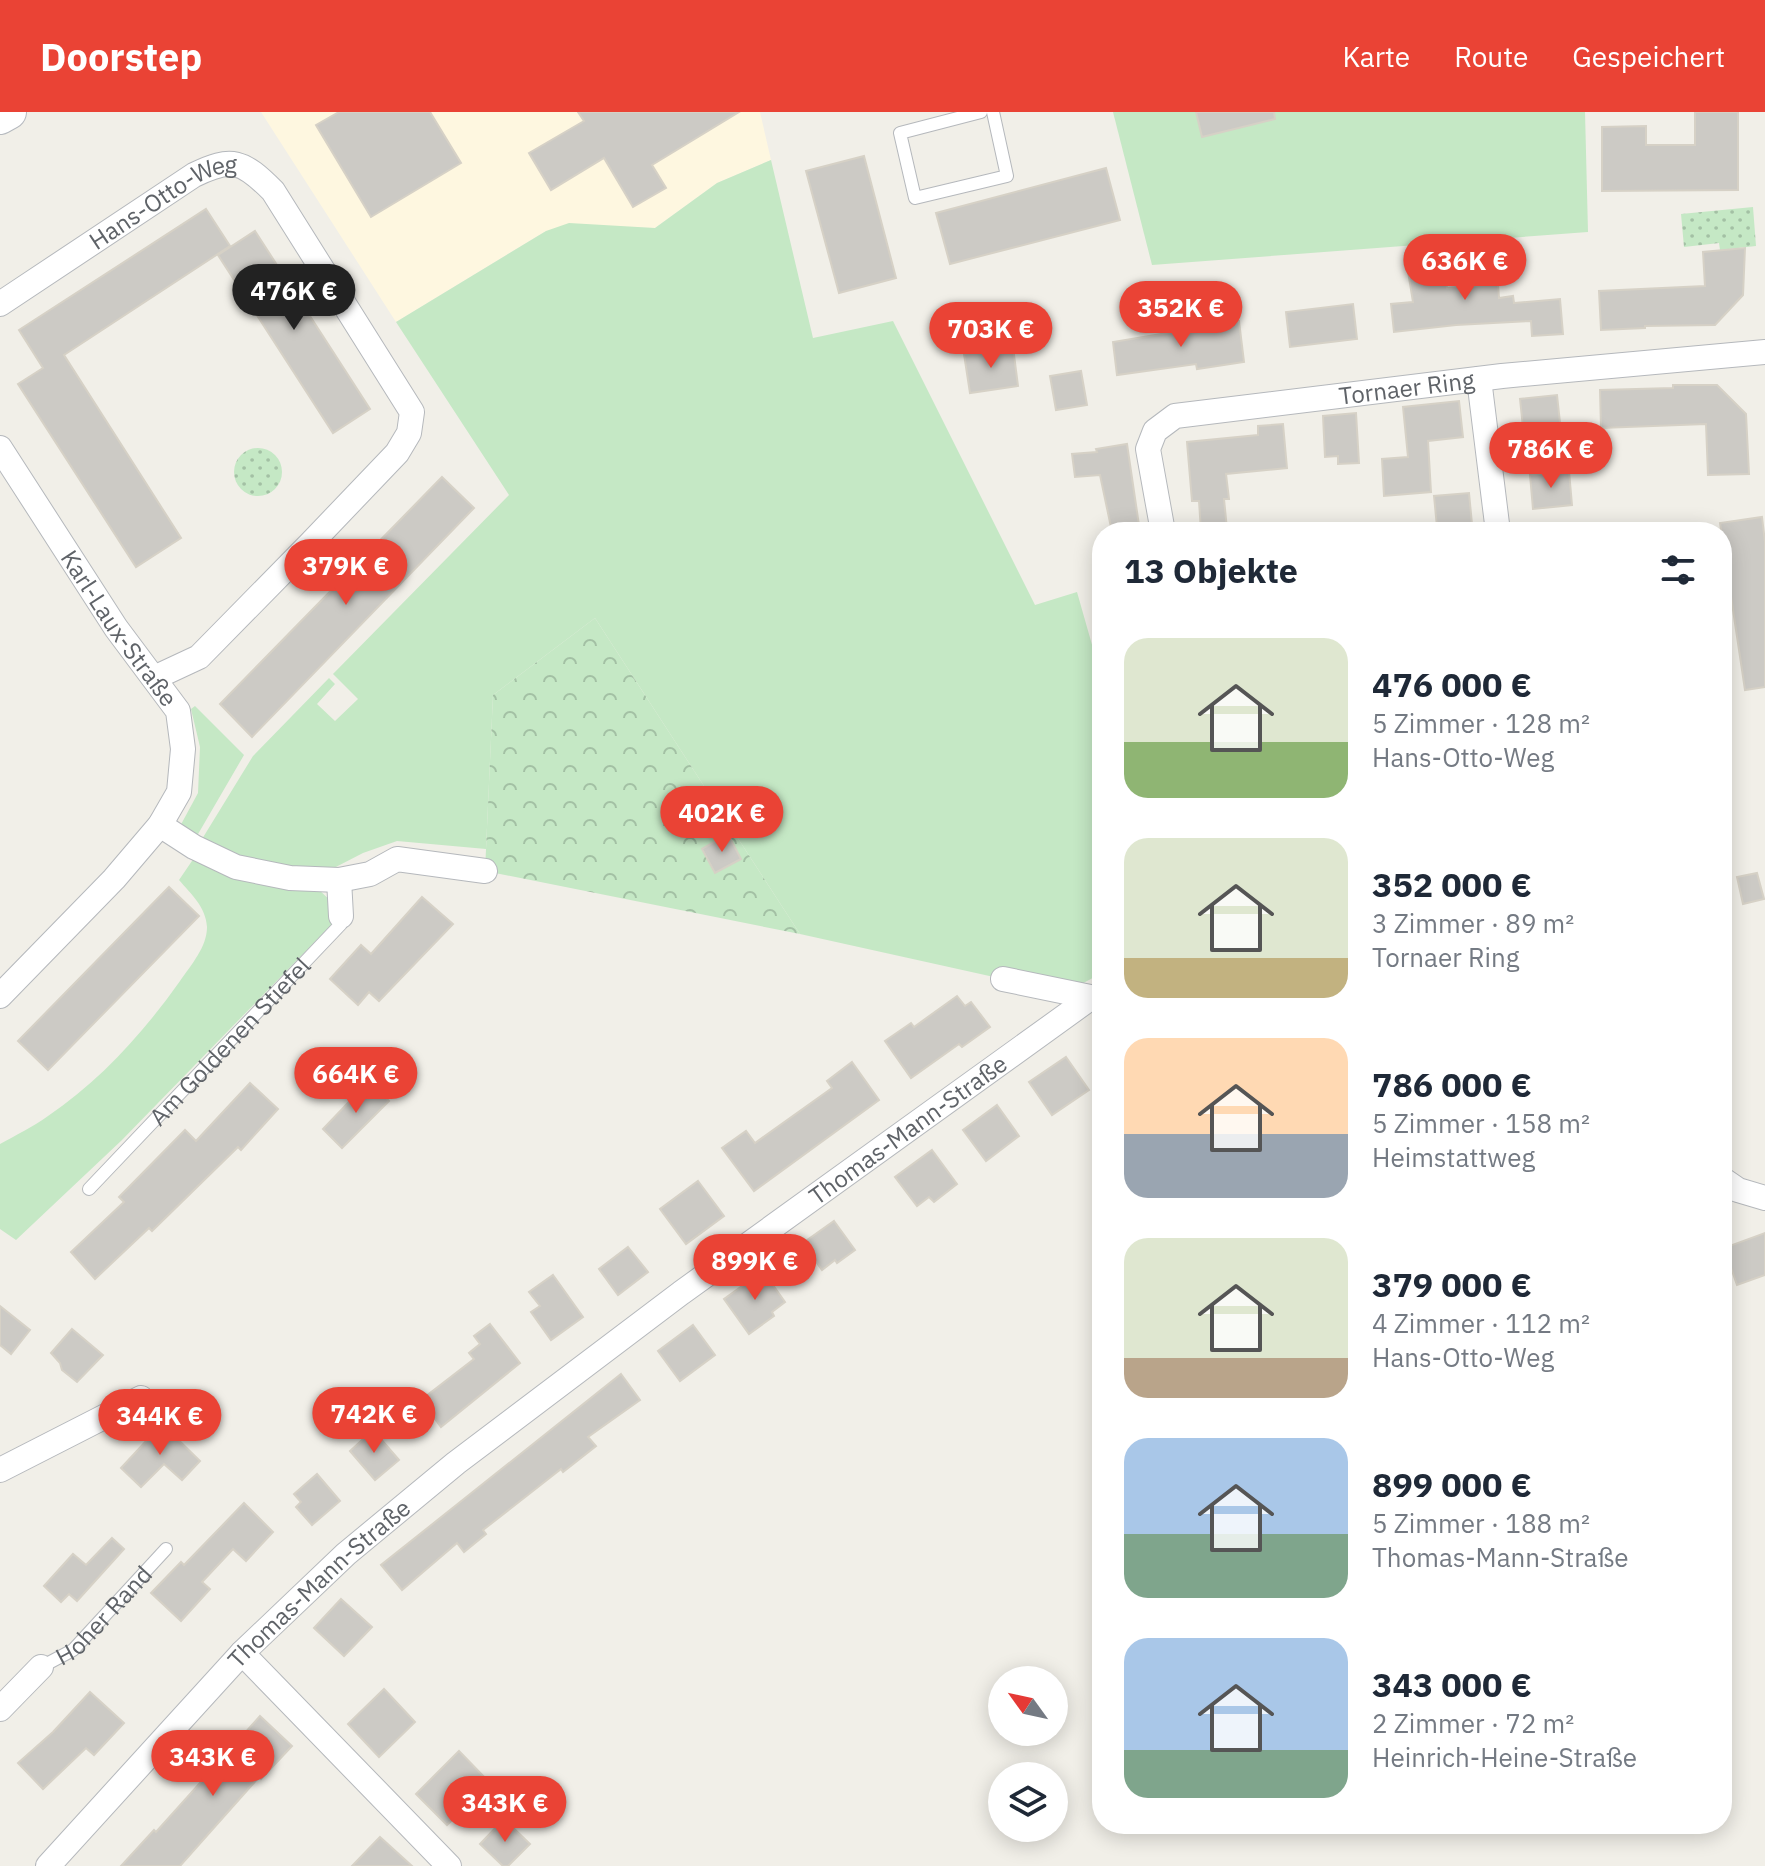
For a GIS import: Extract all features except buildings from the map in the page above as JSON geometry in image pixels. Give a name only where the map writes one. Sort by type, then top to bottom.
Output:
[{"type":"main road","points":[[0,117],[9,112]]},
{"type":"street","name":"Hans-Otto-Weg","points":[[0,304],[194,175],[220,162],[239,165],[258,176],[273,191],[412,412],[409,433],[397,453],[321,532],[199,657],[154,678]]},
{"type":"street","name":"Tornaer Ring","points":[[1161,522],[1148,449],[1155,431],[1175,416],[1479,379],[1765,352]]},
{"type":"street","points":[[1479,379],[1497,522]]},
{"type":"street","name":"Karl-Laux-Straße","points":[[0,448],[116,628],[178,711],[183,749],[179,792],[160,825],[106,888],[0,996]]},
{"type":"street","points":[[160,825],[194,847],[236,867],[290,878],[339,880],[370,874],[397,859],[485,871]]},
{"type":"street","name":"Am Goldenen Stiefel","points":[[339,880],[341,916]]},
{"type":"street","points":[[1003,979],[1092,998]]},
{"type":"street","name":"Thomas-Mann-Straße","points":[[48,1866],[242,1653],[346,1554],[469,1454],[681,1293],[1092,1002]]},
{"type":"street","points":[[1732,1186],[1765,1198]]},
{"type":"street","points":[[0,1470],[141,1398]]},
{"type":"street","points":[[242,1653],[449,1866]]},
{"type":"street","name":"Hoher Rand","points":[[0,1709],[41,1667]]},
{"type":"lane","points":[[981,112],[900,133],[915,198],[1007,176],[993,112]]},
{"type":"lane","name":"Am Goldenen Stiefel","points":[[89,1189],[341,924],[341,916]]},
{"type":"lane","name":"Hoher Rand","points":[[41,1667],[73,1650],[166,1549]]},
{"type":"shaded area","points":[[261,112],[760,112],[771,160],[717,183],[655,228],[546,231],[396,322]]},
{"type":"green space","points":[[1113,112],[1585,112],[1588,232],[1152,265]]},
{"type":"green space","points":[[771,160],[813,338],[893,321],[1035,605],[1077,592],[1092,645],[1092,978],[1074,988],[1003,979],[800,934],[595,618],[493,695],[486,849],[397,841],[363,853],[330,870],[247,866],[199,844],[253,756],[329,678],[335,684],[317,704],[335,721],[358,699],[333,674],[509,495],[396,322],[546,231],[569,223],[655,228],[717,183]]},
{"type":"green space","points":[[1753,207],[1756,246],[1720,250],[1719,243],[1684,247],[1681,214]]},
{"type":"green space","points":[[258,448],[275,455],[282,472],[275,489],[258,496],[241,489],[234,472],[241,455]]},
{"type":"green space","points":[[595,618],[800,934],[485,871],[493,695]]},
{"type":"green space","points":[[195,706],[244,755],[194,841],[178,830],[198,793],[200,747],[191,709]]},
{"type":"green space","points":[[194,858],[318,889],[333,903],[337,919],[122,1140],[16,1240],[0,1229],[0,1144],[48,1116],[103,1071],[152,1019],[193,962],[204,942],[206,920],[197,901],[179,880]]}]
